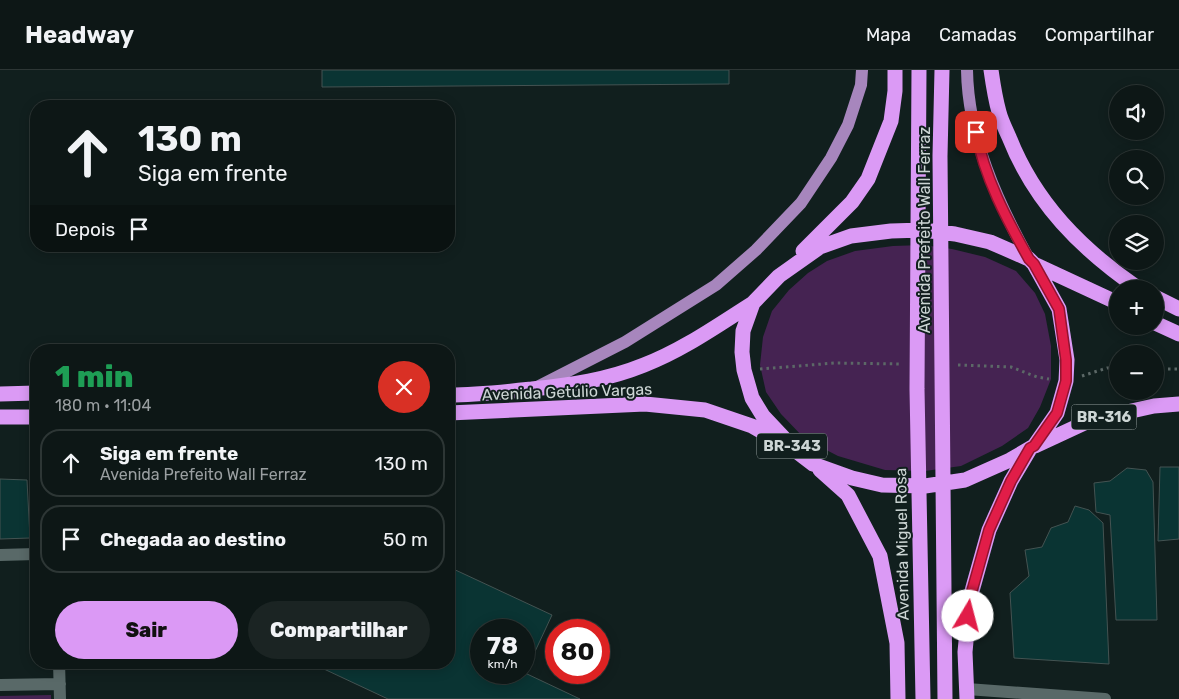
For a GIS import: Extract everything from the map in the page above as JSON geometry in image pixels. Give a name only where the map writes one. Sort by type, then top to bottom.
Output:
[{"type":"highway","name":"BR-343","points":[[778,276],[820,247],[851,236],[892,231],[923,230],[955,234],[990,242],[1032,262],[1059,309],[1066,360],[1066,381],[1057,413],[1032,447],[966,480],[926,486],[882,485],[852,478],[814,464],[796,451],[763,416],[752,398],[744,370],[742,331],[753,303],[778,276],[852,202],[868,179],[891,121],[895,91],[895,70]]},
{"type":"highway","name":"Avenida Prefeito Wall Ferraz","points":[[916,388],[919,70]]},
{"type":"highway","name":"Avenida Prefeito Wall Ferraz","points":[[942,70],[940,166],[945,699]]},
{"type":"highway","points":[[991,70],[999,112],[1015,153],[1034,186],[1058,221],[1084,247],[1126,280]]},
{"type":"highway","points":[[1032,262],[1109,299]]},
{"type":"highway","points":[[1164,302],[1179,309]]},
{"type":"highway","name":"Avenida Getúlio Vargas","points":[[455,395],[487,394],[584,384],[610,377],[646,364],[699,338],[753,303]]},
{"type":"highway","points":[[1164,327],[1179,334]]},
{"type":"highway","name":"Avenida Miguel Rosa","points":[[916,388],[923,699]]},
{"type":"highway","points":[[0,394],[30,393]]},
{"type":"highway","name":"Avenida Getúlio Vargas","points":[[455,413],[645,404],[705,410],[752,426],[796,451]]},
{"type":"highway","name":"BR-316","points":[[1032,447],[1091,420],[1154,406],[1179,404]]},
{"type":"highway","points":[[0,417],[30,417]]},
{"type":"highway","points":[[967,694],[965,652],[970,598],[989,530],[1011,481],[1032,447]]},
{"type":"highway","points":[[814,464],[848,495],[880,556],[897,643],[898,699]]},
{"type":"main road","points":[[532,389],[625,342],[716,285],[756,250],[801,203],[831,158],[848,124],[861,85],[862,70]]},
{"type":"main road","name":"BR-343","points":[[967,70],[967,85],[979,148],[1001,205],[1032,262]]},
{"type":"street","points":[[0,555],[30,554]]},
{"type":"street","points":[[59,669],[60,699]]},
{"type":"street","points":[[0,685],[60,684]]},
{"type":"street","points":[[967,694],[1105,699]]},
{"type":"path","points":[[1164,369],[1179,369]]},
{"type":"shaded area","points":[[923,245],[952,249],[985,257],[1016,271],[1035,293],[1045,314],[1051,346],[1051,379],[1040,407],[1028,428],[1002,446],[961,466],[925,471],[885,470],[838,456],[805,439],[781,414],[766,392],[760,365],[763,337],[772,311],[789,290],[808,273],[827,261],[855,251],[893,246]]},
{"type":"shaded area","points":[[51,695],[51,699],[0,699],[0,696]]},
{"type":"building","points":[[322,70],[729,70],[729,84],[322,87]]},
{"type":"building","points":[[1160,467],[1179,467],[1179,539],[1158,541]]},
{"type":"building","points":[[1127,468],[1146,470],[1153,482],[1157,620],[1116,620],[1110,515],[1096,512],[1094,483],[1110,481]]},
{"type":"building","points":[[0,479],[27,480],[30,538],[0,539]]},
{"type":"building","points":[[1075,506],[1089,510],[1103,523],[1109,664],[1014,658],[1010,593],[1029,576],[1025,550],[1042,547],[1051,528],[1068,522]]},
{"type":"building","points":[[455,570],[552,615],[550,619],[545,619],[545,630],[535,652],[535,619],[470,619],[470,684],[535,684],[535,678],[580,699],[388,699],[324,669],[455,669]]},
{"type":"route","points":[[968,616],[970,598],[989,530],[1011,481],[1030,448],[1034,446],[1057,413],[1066,381],[1066,360],[1059,309],[1014,233],[988,175],[976,132]]}]
